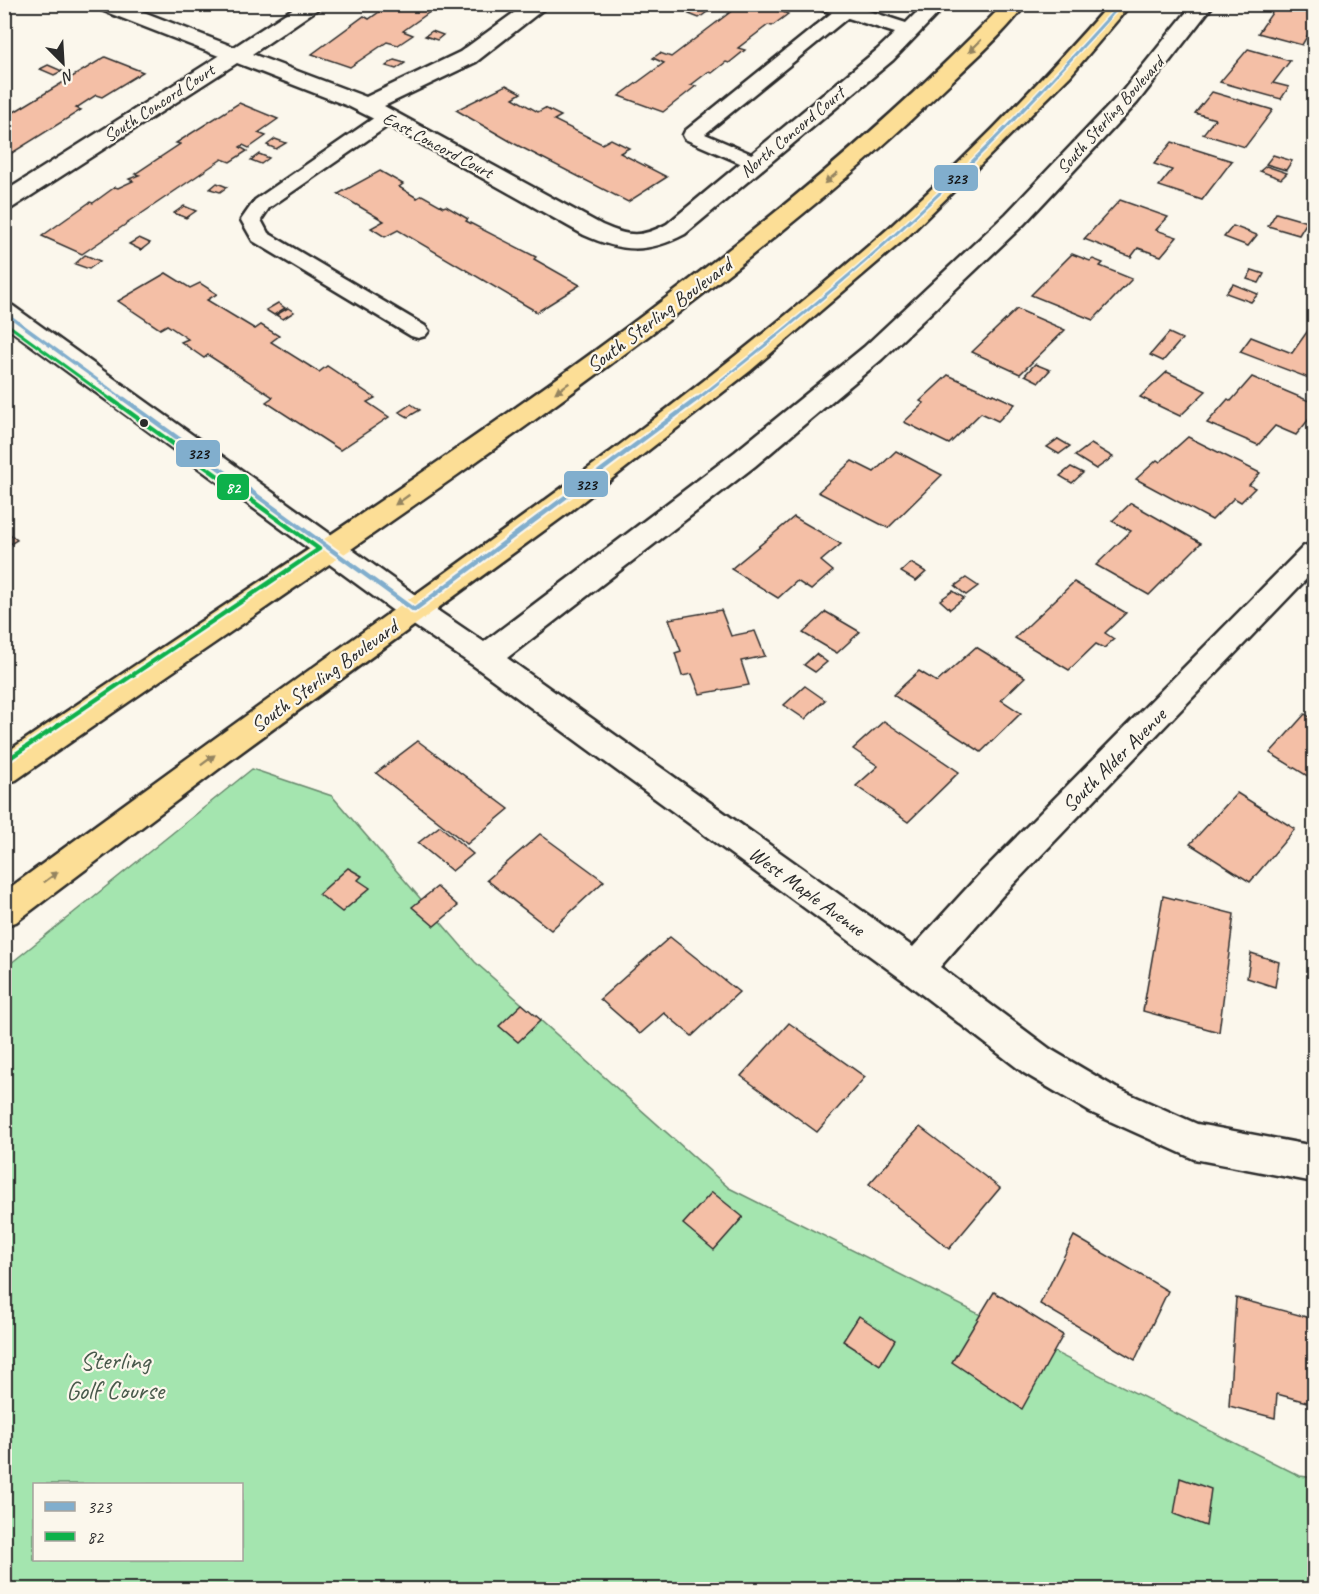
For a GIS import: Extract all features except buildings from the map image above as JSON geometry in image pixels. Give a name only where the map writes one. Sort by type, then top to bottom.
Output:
[{"type":"main road","name":"South Sterling Boulevard","points":[[4,771],[332,549],[566,386],[713,274],[864,150],[946,76],[1016,4]]},
{"type":"main road","name":"South Sterling Boulevard","points":[[4,912],[558,506],[741,365],[898,232],[989,145],[1062,70],[1121,4]]},
{"type":"street","name":"East Concord Court","points":[[103,4],[366,106],[593,230],[615,240],[637,244]]},
{"type":"street","name":"South Concord Court","points":[[4,203],[315,4]]},
{"type":"street","points":[[366,106],[468,57],[540,4]]},
{"type":"street","points":[[824,4],[909,31]]},
{"type":"street","name":"North Concord Court","points":[[637,244],[660,239],[676,229],[885,55],[937,4]]},
{"type":"street","name":"South Sterling Boulevard","points":[[486,658],[745,459],[873,353],[1015,219],[1113,116],[1204,4]]},
{"type":"street","name":"West Maple Avenue","points":[[4,312],[414,610],[486,658],[916,969],[1037,1061],[1103,1100],[1194,1141],[1314,1164]]},
{"type":"street","name":"South Alder Avenue","points":[[916,969],[990,886],[1314,553]]},
{"type":"lane","points":[[756,163],[692,135],[845,11]]},
{"type":"lane","points":[[388,117],[262,204],[251,220],[260,237],[418,331]]},
{"type":"green space","name":"Sterling Golf Course","points":[[252,769],[332,796],[475,962],[729,1188],[1300,1476],[1314,1478],[1314,1589],[5,1590],[5,968]]},
{"type":"transit line","name":"323","points":[[4,312],[414,610],[661,427],[840,283],[985,150],[1121,4]]},
{"type":"transit line","name":"82","points":[[4,322],[319,549],[4,762]]}]
